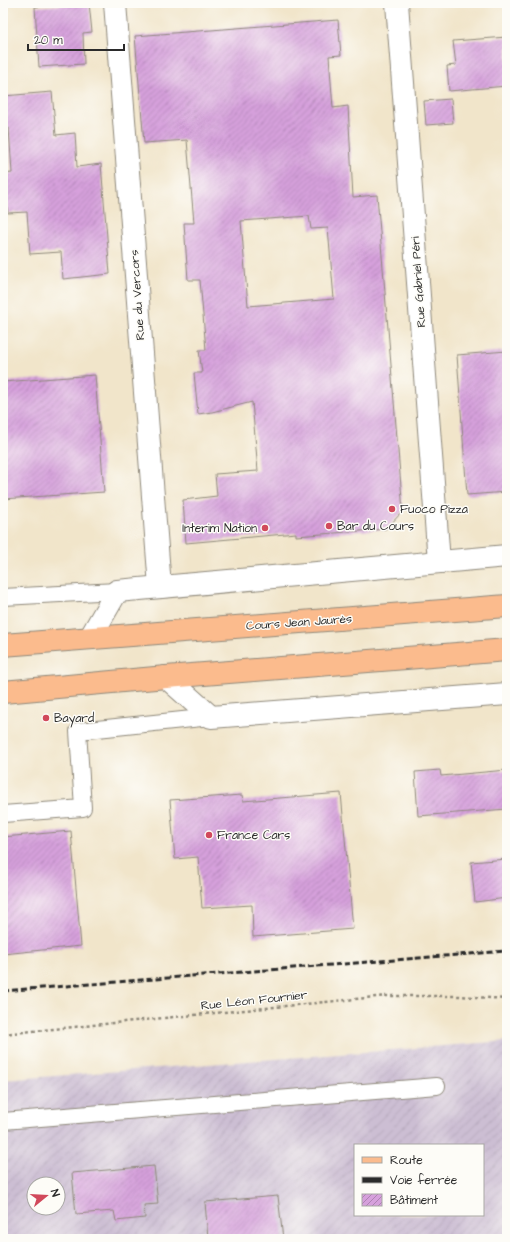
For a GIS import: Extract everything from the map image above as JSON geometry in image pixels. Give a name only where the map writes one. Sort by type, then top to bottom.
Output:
[{"type":"main road","name":"Cours Jean Jaurès","points":[[3,644],[507,606]]},
{"type":"main road","points":[[3,692],[166,677],[507,650]]},
{"type":"street","name":"Rue du Vercors","points":[[115,3],[160,586]]},
{"type":"street","name":"Rue Gabriel Péri","points":[[397,3],[439,562]]},
{"type":"street","points":[[90,638],[117,591],[507,556]]},
{"type":"street","points":[[166,677],[211,717],[507,694]]},
{"type":"lane","points":[[3,597],[117,591]]},
{"type":"lane","points":[[3,814],[83,808],[78,731],[211,717]]},
{"type":"lane","points":[[3,1121],[437,1086]]},
{"type":"path","name":"Rue Léon Fournier","points":[[3,1034],[386,996],[459,996],[507,999]]},
{"type":"shaded area","points":[[507,1041],[507,1239],[3,1239],[3,1080]]},
{"type":"building","points":[[89,3],[92,32],[83,33],[84,64],[39,67],[35,7]]},
{"type":"building","points":[[338,20],[341,55],[329,56],[333,108],[348,106],[353,197],[377,195],[403,511],[386,529],[296,536],[296,533],[186,543],[183,500],[217,496],[215,474],[258,471],[252,402],[198,414],[194,373],[202,373],[199,350],[206,350],[200,280],[188,280],[184,223],[194,223],[187,140],[144,143],[135,36]],"holes":[[[309,216],[311,229],[328,228],[334,299],[248,306],[241,221]]]},
{"type":"building","points":[[507,37],[507,86],[449,91],[447,66],[456,65],[453,41]]},
{"type":"building","points":[[52,92],[56,135],[75,133],[77,167],[101,164],[110,274],[63,279],[61,252],[30,254],[27,212],[8,213],[6,200],[3,201],[3,174],[12,173],[9,128],[3,127],[3,96]]},
{"type":"building","points":[[451,99],[453,123],[426,125],[424,101]]},
{"type":"building","points":[[507,351],[507,492],[467,495],[457,355]]},
{"type":"building","points":[[95,375],[104,492],[3,499],[3,382]]},
{"type":"building","points":[[440,770],[441,776],[507,770],[507,809],[418,816],[415,772]]},
{"type":"building","points":[[341,793],[353,929],[253,937],[252,905],[202,908],[198,857],[175,859],[170,800],[242,795],[243,801]]},
{"type":"building","points":[[71,831],[81,946],[3,954],[3,837]]},
{"type":"building","points":[[507,859],[507,898],[475,902],[471,862]]},
{"type":"building","points":[[154,1166],[158,1204],[144,1205],[145,1218],[116,1221],[114,1211],[76,1214],[72,1173]]},
{"type":"building","points":[[278,1196],[283,1239],[208,1239],[205,1202]]},
{"type":"railway","points":[[3,991],[507,951]]},
{"type":"place","name":"Fuoco Pizza","points":[[392,509]]},
{"type":"place","name":"Bar du Cours","points":[[329,526]]},
{"type":"place","name":"Interim Nation","points":[[265,528]]},
{"type":"place","name":"Bayard","points":[[46,718]]},
{"type":"place","name":"France Cars","points":[[209,835]]}]
